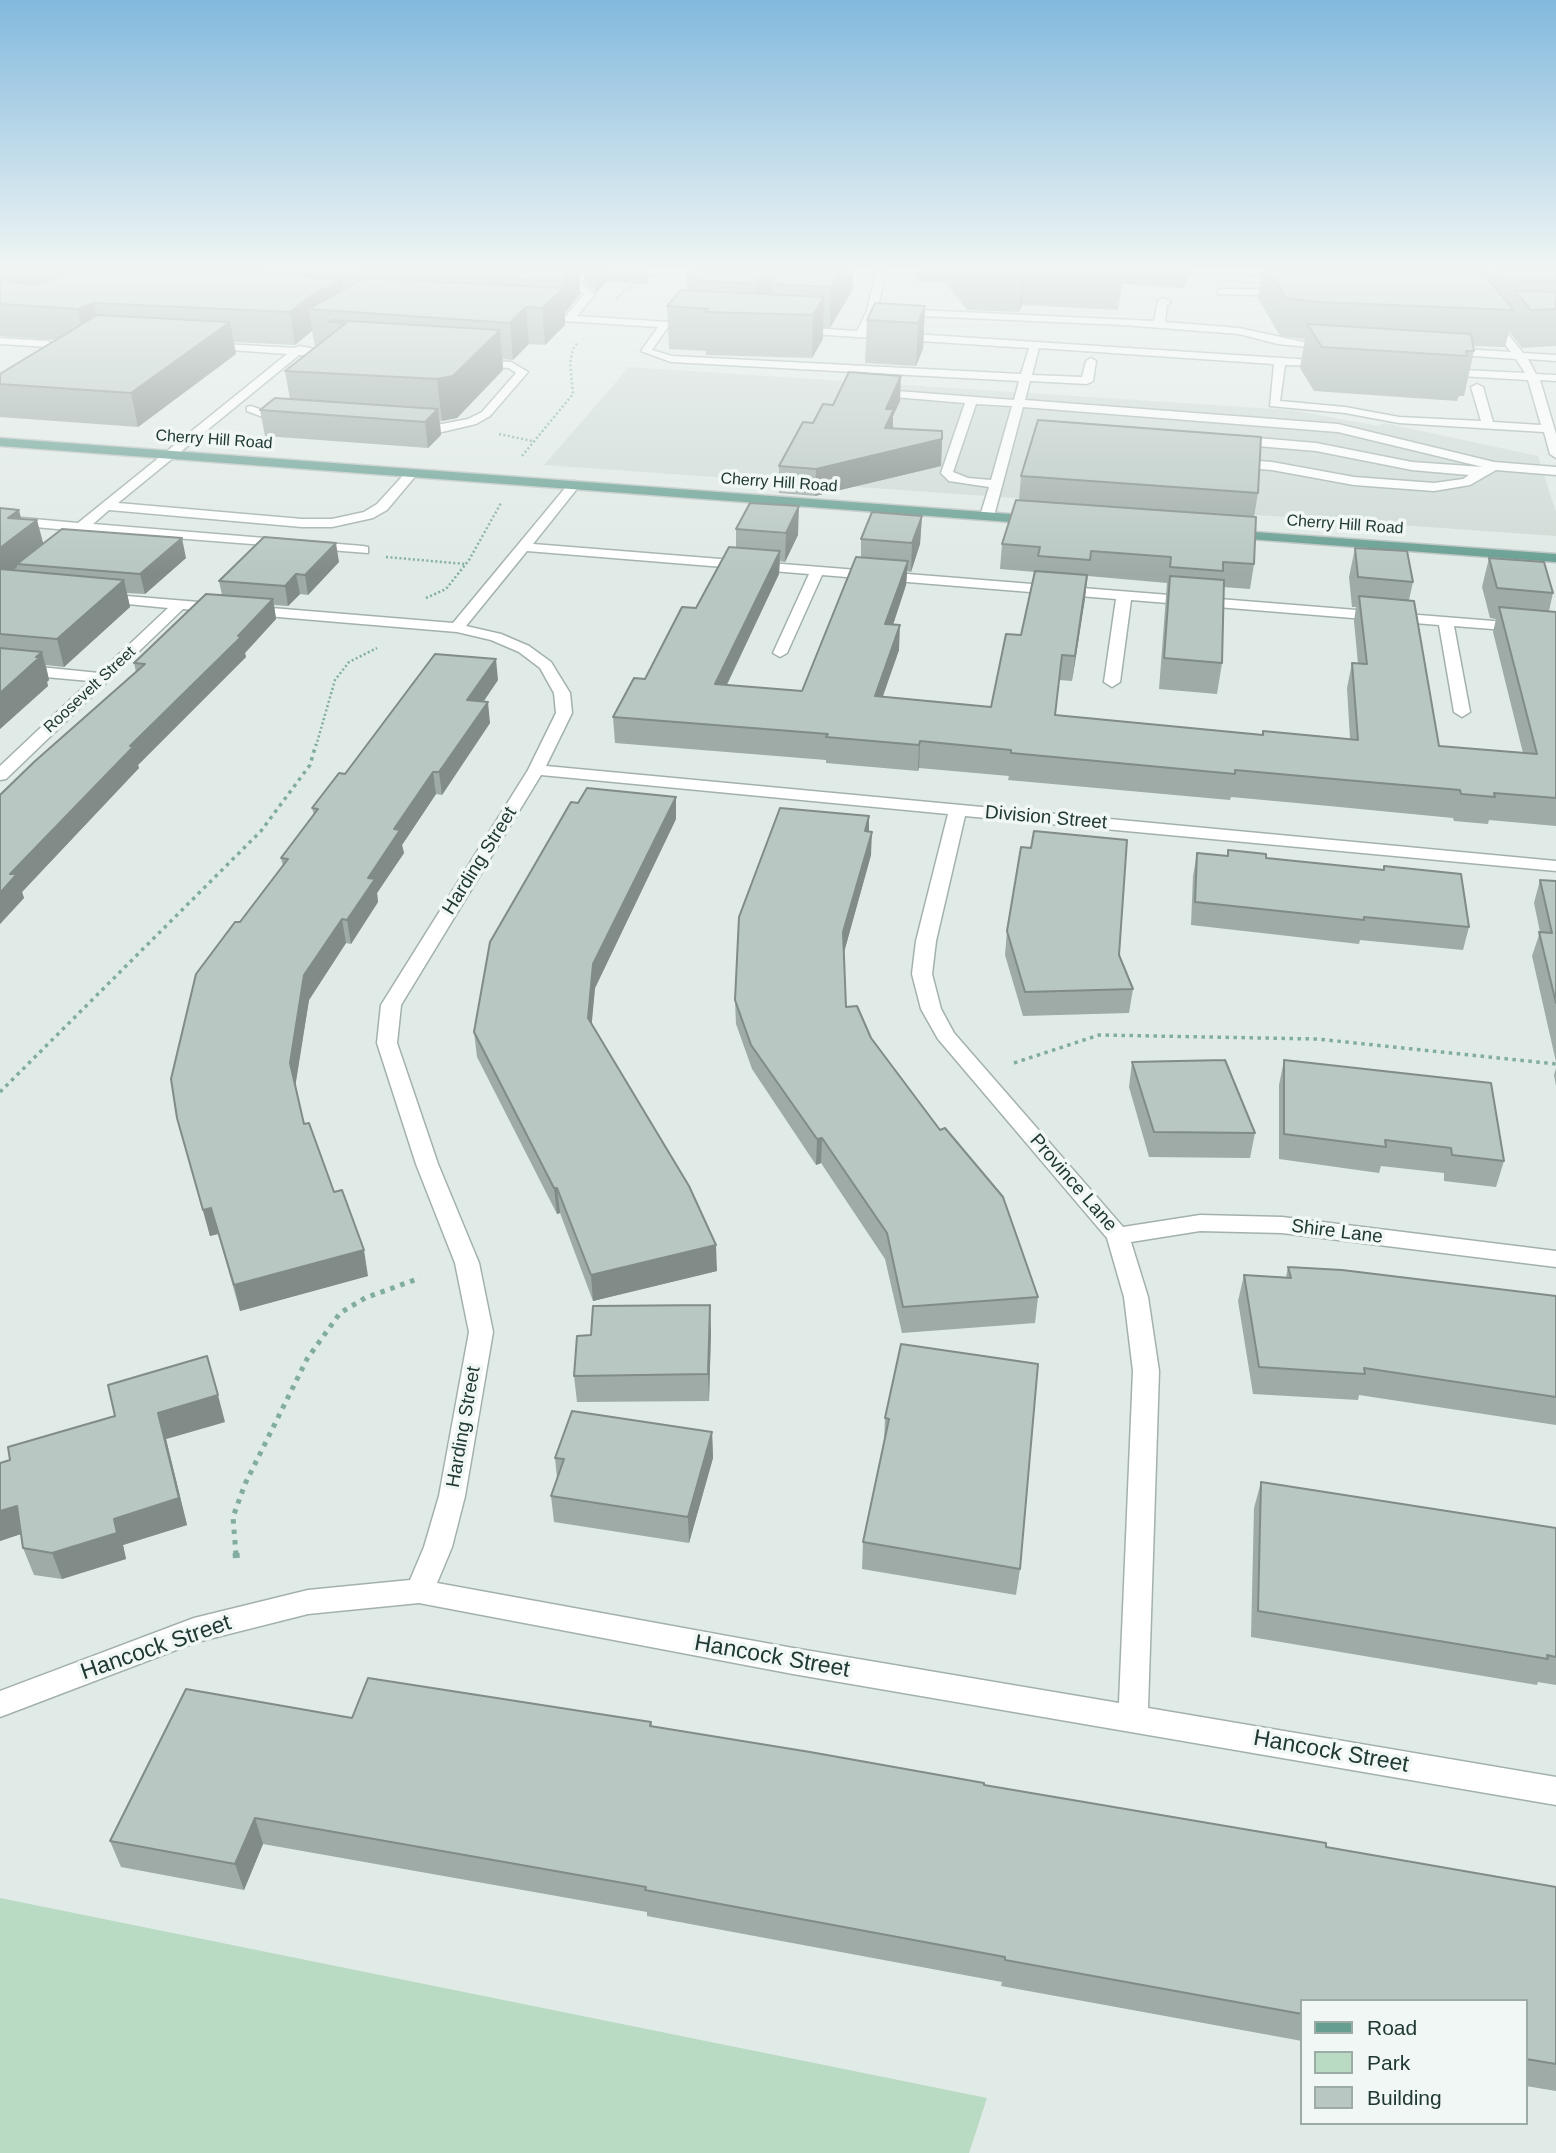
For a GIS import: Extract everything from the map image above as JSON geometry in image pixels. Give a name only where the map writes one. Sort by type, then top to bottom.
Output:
[{"type":"main road","name":"Cherry Hill Road","points":[[0,442],[1056,522]]},
{"type":"main road","name":"Cherry Hill Road","points":[[1209,533],[1556,558]]},
{"type":"street","points":[[44,556],[273,371]]},
{"type":"street","points":[[400,426],[442,428],[472,422],[486,414],[522,371]]},
{"type":"street","points":[[917,371],[1026,377],[1086,386],[1089,371]]},
{"type":"street","points":[[987,516],[1028,371]]},
{"type":"street","points":[[1279,371],[1274,404],[1345,410],[1399,420],[1548,429]]},
{"type":"street","points":[[1439,371],[1556,378]]},
{"type":"street","points":[[1530,371],[1556,454]]},
{"type":"street","points":[[1478,387],[1488,425]]},
{"type":"street","points":[[858,391],[972,399],[1068,413],[1338,428],[1494,466],[1556,471]]},
{"type":"street","points":[[972,399],[947,473],[967,482],[996,484]]},
{"type":"street","points":[[251,410],[275,418],[302,419]]},
{"type":"street","points":[[1216,439],[1316,447],[1412,466],[1481,472]]},
{"type":"street","points":[[1219,463],[1272,466],[1354,481],[1434,487],[1466,482],[1494,466]]},
{"type":"street","points":[[107,506],[302,523],[332,523],[368,515],[382,507],[412,473]]},
{"type":"street","points":[[457,628],[573,485]]},
{"type":"street","points":[[0,520],[363,550]]},
{"type":"street","points":[[523,547],[1556,631]]},
{"type":"street","points":[[780,653],[817,571]]},
{"type":"street","points":[[1112,682],[1124,596]]},
{"type":"street","name":"Harding Street","points":[[85,597],[457,628],[496,637],[524,649],[546,665],[562,693],[564,713],[536,770],[391,1005],[387,1043],[427,1164],[467,1263],[481,1332],[452,1496],[438,1547],[419,1591]]},
{"type":"street","name":"Roosevelt Street","points":[[0,775],[179,605]]},
{"type":"street","points":[[1446,622],[1462,712]]},
{"type":"street","points":[[0,668],[103,678]]},
{"type":"street","name":"Division Street","points":[[536,770],[1556,866]]},
{"type":"street","name":"Province Lane","points":[[958,809],[926,941],[922,974],[930,1009],[945,1035],[1118,1236],[1136,1297],[1146,1371],[1133,1718]]},
{"type":"street","name":"Shire Lane","points":[[1118,1236],[1199,1223],[1282,1225],[1556,1259]]},
{"type":"street","name":"Hancock Street","points":[[0,1704],[194,1630],[308,1602],[419,1591],[793,1661],[1556,1791]]},
{"type":"path","points":[[517,463],[532,441],[565,407],[573,394],[570,371]]},
{"type":"path","points":[[0,1092],[261,831],[310,765],[335,680],[349,662],[379,647],[415,603],[446,589],[466,564],[504,498]]},
{"type":"path","points":[[363,550],[361,552],[373,553],[371,556],[466,564]]},
{"type":"path","points":[[1014,1063],[1099,1035],[1317,1039],[1556,1064]]},
{"type":"path","points":[[237,1566],[233,1517],[245,1484],[307,1359],[340,1313],[365,1298],[420,1278]]},
{"type":"shaded area","points":[[625,371],[698,371],[1291,410],[1379,426],[1384,423],[1538,456],[1556,512],[1556,536],[544,465]]},
{"type":"green space","points":[[0,1898],[987,2098],[969,2153],[0,2153]]},
{"type":"building","points":[[4,371],[161,371],[131,393],[0,384],[0,374]]},
{"type":"building","points":[[294,371],[458,371],[453,376],[437,379]]},
{"type":"building","points":[[849,372],[901,376],[886,409],[894,409],[885,428],[942,431],[942,439],[816,469],[779,466],[803,422],[813,423],[823,404],[833,405]]},
{"type":"building","points":[[275,398],[438,409],[425,422],[260,410]]},
{"type":"building","points":[[1038,420],[1261,437],[1258,493],[1021,476]]},
{"type":"building","points":[[1016,500],[1256,517],[1254,564],[1223,562],[1223,571],[1170,567],[1171,557],[1091,551],[1090,560],[1038,556],[1040,547],[1002,544]]},
{"type":"building","points":[[750,503],[799,506],[786,533],[736,529]]},
{"type":"building","points":[[0,508],[19,510],[8,518],[37,520],[0,548]]},
{"type":"building","points":[[872,512],[922,516],[912,543],[861,539]]},
{"type":"building","points":[[62,529],[182,538],[140,574],[17,564]]},
{"type":"building","points":[[264,537],[336,543],[305,575],[296,574],[285,586],[219,581]]},
{"type":"building","points":[[729,547],[780,551],[715,684],[802,691],[856,557],[908,561],[885,624],[900,625],[875,696],[991,707],[1006,634],[1021,635],[1035,571],[1087,575],[1075,656],[1062,655],[1055,715],[1263,735],[1263,731],[1358,740],[1352,663],[1367,664],[1359,596],[1414,601],[1439,746],[1537,754],[1499,607],[1556,612],[1556,798],[1494,793],[1495,797],[1461,794],[1460,790],[1235,770],[1235,774],[1011,753],[1011,750],[920,741],[919,745],[826,737],[828,734],[613,717],[634,678],[645,679],[682,607],[696,608]]},
{"type":"building","points":[[1355,548],[1407,551],[1413,582],[1358,577]]},
{"type":"building","points":[[1489,558],[1544,562],[1553,593],[1497,588]]},
{"type":"building","points":[[0,569],[124,580],[57,639],[0,634]]},
{"type":"building","points":[[1170,576],[1224,580],[1222,663],[1164,658]]},
{"type":"building","points":[[206,594],[273,599],[238,636],[242,636],[130,746],[134,746],[10,874],[17,874],[0,893],[0,795],[145,664],[134,663]]},
{"type":"building","points":[[0,648],[42,652],[36,657],[40,657],[0,693]]},
{"type":"building","points":[[435,654],[496,659],[467,700],[488,702],[439,772],[433,772],[394,829],[400,830],[368,878],[375,879],[347,920],[342,919],[304,975],[290,1063],[304,1124],[309,1123],[334,1192],[342,1190],[364,1250],[234,1285],[211,1208],[203,1210],[177,1118],[171,1079],[196,974],[288,859],[281,858],[318,809],[312,808],[339,773],[345,774]]},
{"type":"building","points":[[587,788],[676,797],[593,964],[588,1018],[689,1186],[716,1245],[591,1275],[557,1188],[554,1188],[474,1032],[490,942],[571,802],[578,803]]},
{"type":"building","points":[[780,808],[869,816],[865,831],[872,832],[843,932],[846,1007],[857,1006],[871,1038],[940,1130],[945,1128],[1003,1197],[1038,1297],[903,1307],[887,1233],[822,1138],[817,1139],[751,1045],[735,1000],[739,917]]},
{"type":"building","points":[[1034,831],[1127,840],[1119,955],[1133,989],[1025,992],[1007,931],[1021,847],[1031,848]]},
{"type":"building","points":[[1228,850],[1266,854],[1266,858],[1384,870],[1384,866],[1461,874],[1469,927],[1364,917],[1364,920],[1195,902],[1197,853],[1228,856]]},
{"type":"building","points":[[1540,880],[1556,881],[1556,1003],[1539,932],[1552,933]]},
{"type":"building","points":[[1225,1060],[1255,1133],[1154,1132],[1132,1062]]},
{"type":"building","points":[[1284,1060],[1491,1083],[1504,1161],[1452,1155],[1451,1148],[1385,1140],[1386,1147],[1284,1134]]},
{"type":"building","points":[[1288,1267],[1342,1270],[1556,1296],[1556,1397],[1364,1368],[1365,1374],[1259,1367],[1244,1275],[1291,1278]]},
{"type":"building","points":[[710,1305],[708,1374],[574,1376],[577,1336],[591,1335],[593,1306]]},
{"type":"building","points":[[901,1344],[1038,1364],[1020,1569],[863,1542],[889,1419],[885,1418]]},
{"type":"building","points":[[207,1356],[218,1395],[158,1413],[179,1498],[114,1519],[117,1533],[52,1553],[23,1548],[17,1506],[0,1511],[0,1463],[10,1460],[8,1447],[115,1416],[108,1385]]},
{"type":"building","points":[[572,1411],[712,1432],[688,1517],[551,1496],[564,1459],[555,1458]]},
{"type":"building","points":[[1261,1482],[1556,1528],[1556,1657],[1547,1655],[1548,1659],[1258,1611]]},
{"type":"building","points":[[368,1678],[651,1722],[650,1726],[1326,1843],[1326,1847],[1556,1887],[1556,2064],[1528,2059],[1528,1999],[1300,1999],[1300,2014],[1005,1960],[1005,1957],[645,1890],[646,1887],[255,1818],[235,1864],[110,1841],[186,1689],[352,1718]]}]
